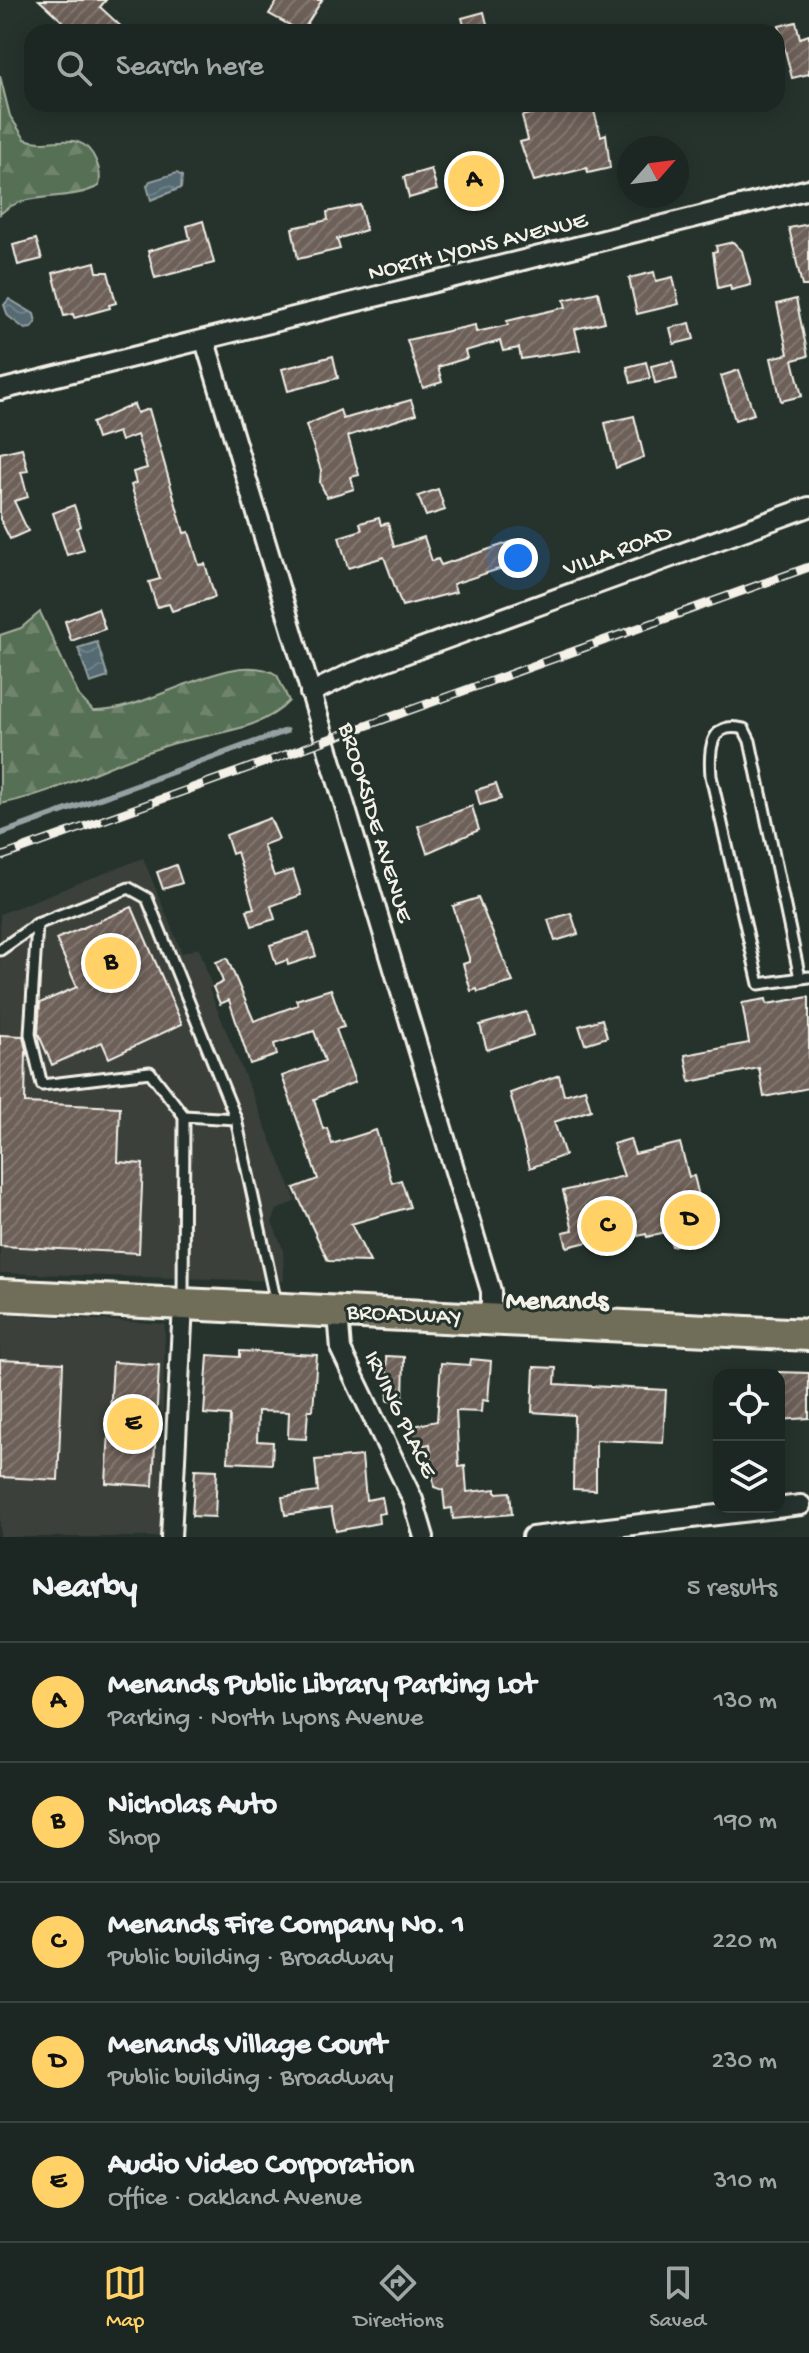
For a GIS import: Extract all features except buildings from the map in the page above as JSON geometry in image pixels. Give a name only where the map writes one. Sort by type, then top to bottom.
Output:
[{"type":"main road","name":"BROADWAY","points":[[0,1295],[809,1335]]},
{"type":"street","name":"NORTH LYONS AVENUE","points":[[0,390],[809,189]]},
{"type":"street","name":"BROOKSIDE AVENUE","points":[[205,341],[491,1291],[491,1320]]},
{"type":"street","name":"VILLA ROAD","points":[[310,693],[352,673],[809,507]]},
{"type":"street","points":[[171,1537],[183,1305]]},
{"type":"street","name":"IRVING PLACE","points":[[338,1313],[341,1350],[413,1500],[424,1537]]},
{"type":"street","points":[[532,1537],[801,1505]]},
{"type":"lane","points":[[735,727],[744,729],[750,741],[805,978],[759,984],[711,776],[709,745],[715,735],[735,727]]},
{"type":"lane","points":[[0,950],[37,924],[129,888],[147,898],[236,1119],[278,1310]]},
{"type":"lane","points":[[37,924],[30,1034],[42,1085],[150,1072],[184,1116],[183,1305]]},
{"type":"lane","points":[[184,1116],[236,1119]]},
{"type":"shaded area","points":[[143,858],[182,953],[199,948],[212,987],[209,989],[296,1201],[277,1210],[272,1222],[283,1249],[284,1281],[0,1273],[0,914]]},
{"type":"shaded area","points":[[0,1314],[165,1324],[160,1537],[0,1537]]},
{"type":"green space","points":[[0,76],[10,116],[25,139],[82,144],[90,150],[97,164],[99,186],[74,194],[22,201],[0,214]]},
{"type":"green space","points":[[40,612],[79,696],[93,711],[138,703],[213,674],[236,669],[258,668],[277,675],[289,701],[278,711],[251,725],[175,743],[45,792],[0,804],[0,635],[21,628]]},
{"type":"water","points":[[177,173],[182,176],[181,188],[151,200],[147,186],[150,181]]},
{"type":"water","points":[[9,299],[34,314],[36,322],[31,328],[25,329],[8,316],[4,305]]},
{"type":"water","points":[[97,642],[108,677],[90,683],[78,648]]},
{"type":"waterway","points":[[0,834],[286,731]]},
{"type":"railway","points":[[0,857],[809,567]]},
{"type":"place","name":"Menands Public Library Parking Lot","points":[[474,181]]},
{"type":"place","name":"Nicholas Auto","points":[[111,963]]},
{"type":"place","name":"Menands Village Court","points":[[690,1220]]},
{"type":"place","name":"Menands Fire Company No. 1","points":[[607,1226]]},
{"type":"place","name":"Audio Video Corporation","points":[[133,1424]]},
{"type":"district","name":"Menands","points":[[557,1302]]}]
